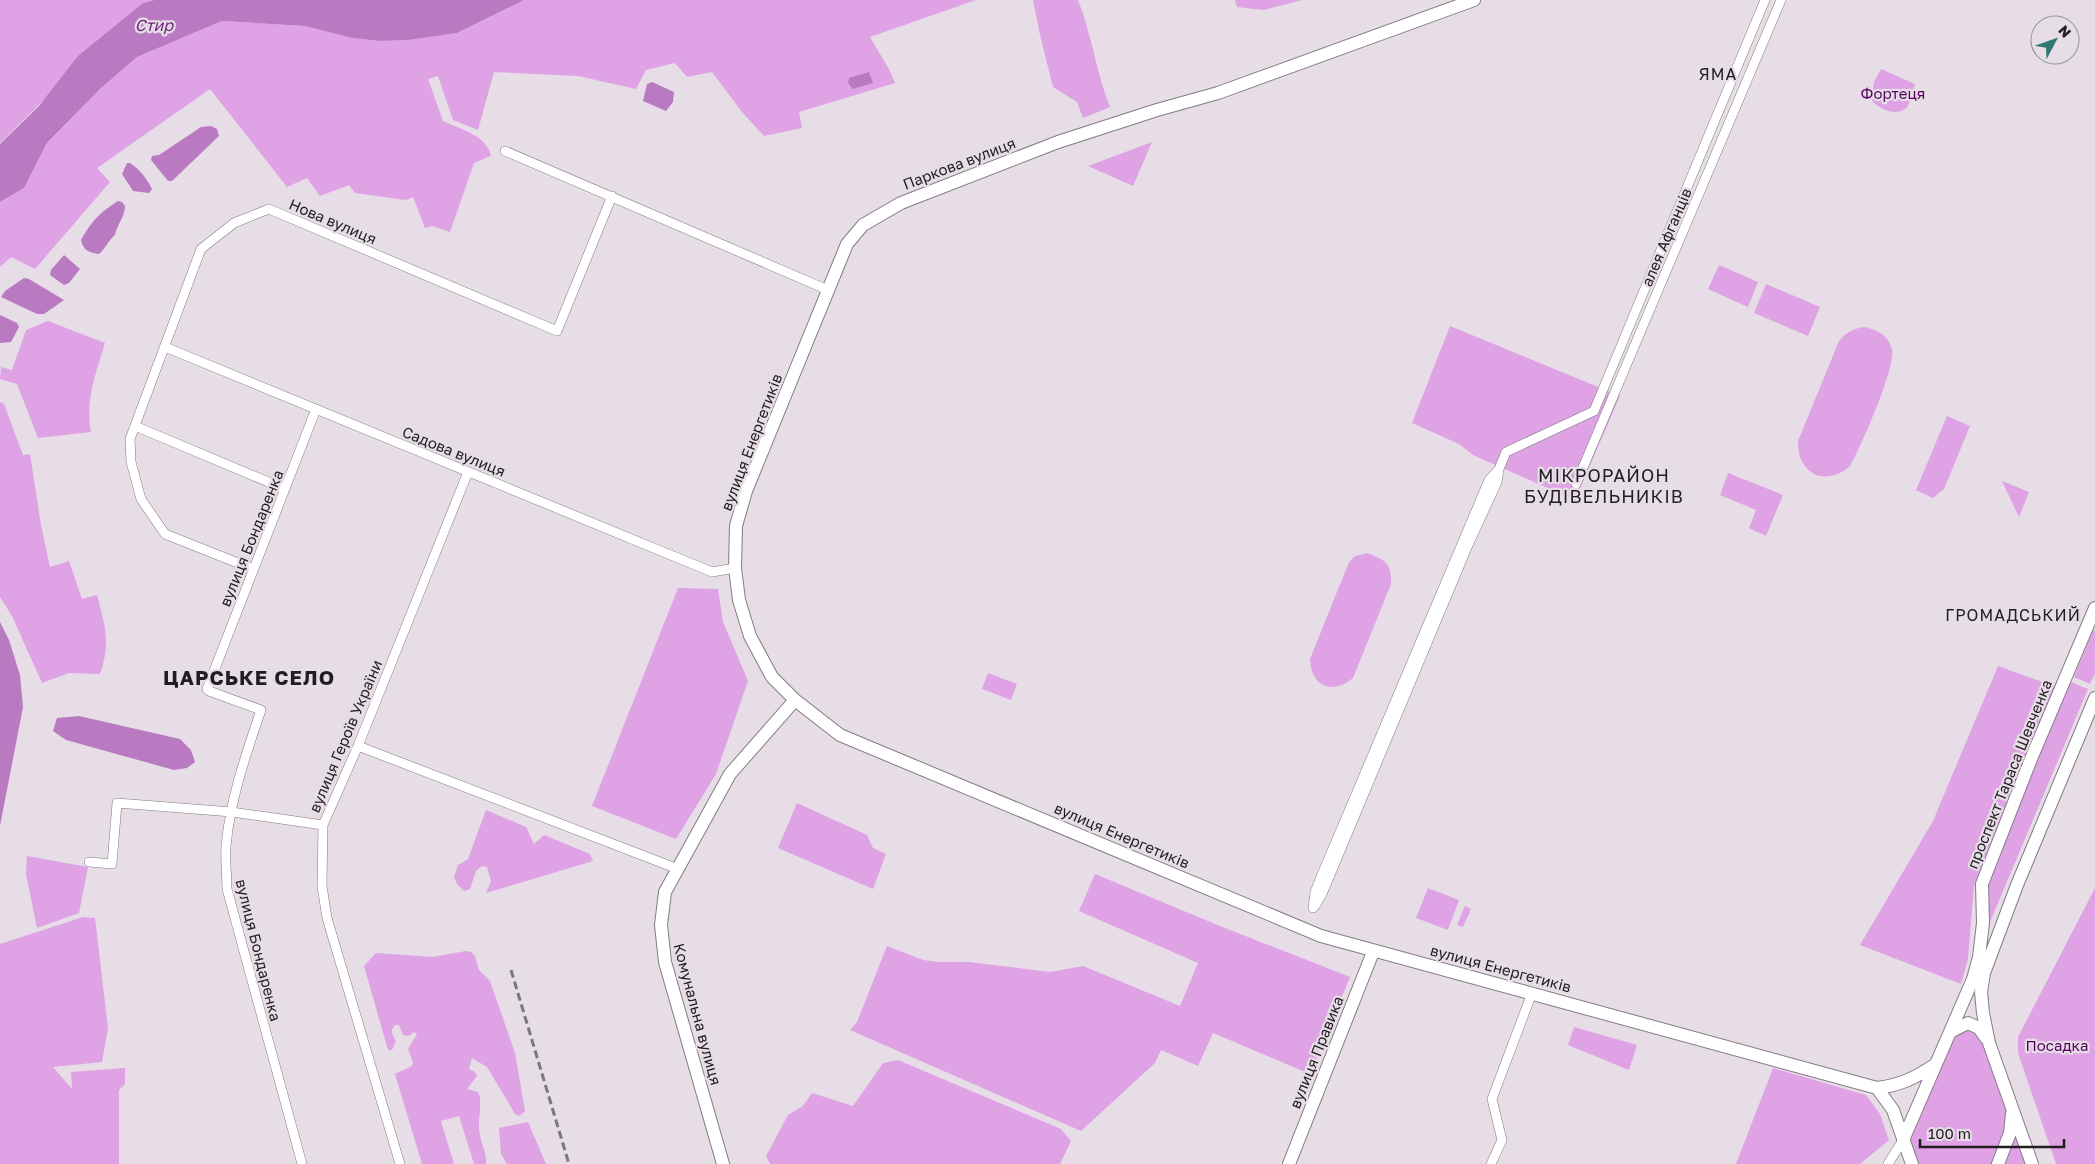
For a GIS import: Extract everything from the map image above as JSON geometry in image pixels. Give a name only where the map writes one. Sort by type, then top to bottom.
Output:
[{"type":"street","name":"Паркова вулиця","points":[[828,290],[847,244],[863,225],[901,203],[1058,142],[1157,110],[1218,93],[1474,0]]},
{"type":"street","name":"алея Афганців","points":[[1499,469],[1506,452],[1594,411],[1765,0]]},
{"type":"street","name":"алея Афганців","points":[[1576,484],[1781,0]]},
{"type":"street","points":[[505,151],[828,290]]},
{"type":"street","name":"Нова вулиця","points":[[253,569],[164,534],[141,499],[131,462],[130,439],[201,249],[234,223],[270,209],[557,331],[612,196]]},
{"type":"street","name":"вулиця Енергетиків","points":[[828,290],[746,492],[736,526],[735,568],[739,600],[750,636],[772,677],[795,700],[840,735],[1321,936],[1373,952],[1532,993],[1877,1088]]},
{"type":"street","name":"Садова вулиця","points":[[165,347],[712,572],[735,568]]},
{"type":"street","name":"вулиця Бондаренка","points":[[302,1164],[227,889],[226,847],[232,812],[246,751],[261,710],[209,691],[207,688],[316,409]]},
{"type":"street","points":[[135,426],[285,489]]},
{"type":"street","points":[[1499,469],[1497,482],[1464,554],[1322,894],[1313,908],[1318,884],[1462,542],[1489,480],[1499,469]]},
{"type":"street","name":"вулиця Героїв України","points":[[400,1164],[327,918],[322,886],[323,825],[358,746],[468,472]]},
{"type":"street","name":"проспект Тараса Шевченка","points":[[1903,1140],[1967,996],[1979,957],[1983,923],[1982,884],[2031,759],[2095,608]]},
{"type":"street","points":[[2032,1164],[1989,1043],[1982,1013],[1984,973],[2017,885],[2095,698]]},
{"type":"street","name":"Комунальна вулиця","points":[[723,1164],[665,962],[660,925],[665,892],[730,774],[795,700]]},
{"type":"street","points":[[358,746],[678,869]]},
{"type":"street","points":[[89,862],[112,864],[117,803],[232,812],[323,825]]},
{"type":"street","name":"вулиця Правика","points":[[1289,1164],[1373,952]]},
{"type":"street","points":[[1491,1164],[1502,1140],[1492,1099],[1532,993]]},
{"type":"street","points":[[1950,1032],[1968,1023],[1979,1028],[1989,1043]]},
{"type":"street","points":[[1912,1164],[1893,1110],[1877,1088],[1899,1085],[1918,1076],[1936,1064]]},
{"type":"street","points":[[1998,1164],[2010,1133],[2012,1109]]},
{"type":"street","points":[[1888,1164],[1903,1140]]},
{"type":"green space","points":[[0,0],[154,0],[143,3],[0,143]]},
{"type":"green space","points":[[524,0],[976,0],[870,37],[895,83],[799,112],[802,128],[764,136],[742,112],[712,72],[687,77],[675,63],[646,70],[636,89],[578,76],[494,72],[478,130],[453,120],[438,76],[428,79],[443,121],[479,138],[491,156],[474,163],[450,232],[432,226],[425,228],[413,197],[406,200],[355,193],[349,185],[320,196],[307,178],[287,187],[210,89],[97,168],[110,182],[35,269],[11,257],[0,267],[0,202],[24,188],[47,143],[100,89],[137,57],[222,21],[305,26],[352,38],[380,41],[409,40],[457,33]]},
{"type":"green space","points":[[1033,0],[1078,0],[1110,107],[1083,118],[1077,102],[1053,87]]},
{"type":"green space","points":[[1235,0],[1302,0],[1263,10],[1237,7]]},
{"type":"green space","name":"Фортеця","points":[[1881,69],[1915,84],[1912,97],[1905,109],[1895,112],[1890,111],[1879,107],[1871,99],[1874,82]]},
{"type":"green space","points":[[1152,142],[1133,186],[1088,166]]},
{"type":"green space","points":[[1719,265],[1758,282],[1748,307],[1708,289]]},
{"type":"green space","points":[[1766,284],[1820,307],[1808,336],[1754,313]]},
{"type":"green space","points":[[48,321],[105,343],[90,398],[91,432],[38,438],[17,384],[0,379],[1,367],[12,370],[26,330]]},
{"type":"green space","points":[[1450,326],[1620,396],[1575,500],[1473,455],[1459,444],[1412,423]]},
{"type":"green space","points":[[1864,327],[1882,334],[1888,341],[1892,350],[1889,373],[1869,426],[1850,466],[1841,473],[1831,476],[1814,474],[1802,462],[1798,441],[1839,341],[1850,331]]},
{"type":"green space","points":[[0,402],[4,404],[23,455],[30,454],[41,525],[50,567],[69,561],[82,599],[97,595],[106,634],[105,653],[100,674],[69,673],[42,683],[12,616],[0,597]]},
{"type":"green space","points":[[1947,416],[1970,426],[1944,489],[1933,498],[1916,490]]},
{"type":"green space","points":[[1728,473],[1783,495],[1766,536],[1749,528],[1756,510],[1720,495]]},
{"type":"green space","points":[[2002,481],[2029,492],[2019,517]]},
{"type":"green space","points":[[1367,553],[1386,563],[1390,571],[1391,584],[1353,678],[1338,686],[1330,687],[1319,682],[1314,676],[1310,659],[1349,562],[1355,556]]},
{"type":"green space","points":[[678,588],[718,589],[723,622],[748,681],[716,774],[676,839],[592,806]]},
{"type":"green space","points":[[2093,630],[2095,631],[2095,673],[2090,684],[2074,677]]},
{"type":"green space","points":[[1998,666],[2056,687],[1974,885],[1968,959],[1961,984],[1860,945],[1933,821]]},
{"type":"green space","points":[[988,673],[1017,684],[1011,700],[982,689]]},
{"type":"green space","points":[[2071,682],[2088,689],[1990,922],[1987,899],[1989,877]]},
{"type":"green space","points":[[797,803],[867,835],[873,848],[886,854],[873,889],[778,848]]},
{"type":"green space","points":[[486,810],[526,827],[534,844],[544,835],[590,854],[593,861],[486,893],[491,881],[487,867],[482,866],[476,871],[470,889],[464,891],[457,884],[454,877],[458,865],[468,859]]},
{"type":"green space","points":[[27,856],[88,867],[79,913],[37,928],[26,874]]},
{"type":"green space","points":[[1095,874],[1350,977],[1310,1074],[1213,1033],[1198,1066],[1161,1050],[1155,1063],[1081,1131],[850,1030],[857,1022],[887,946],[923,960],[939,962],[969,962],[1050,972],[1083,966],[1180,1006],[1198,963],[1079,911]]},
{"type":"green space","points":[[1428,888],[1459,900],[1448,930],[1416,918]]},
{"type":"green space","name":"Посадка","points":[[2095,888],[2095,1164],[2056,1164],[2018,1053],[2018,1037]]},
{"type":"green space","points":[[1465,906],[1471,909],[1463,927],[1457,925]]},
{"type":"green space","points":[[83,917],[95,918],[108,1028],[102,1062],[53,1067],[72,1089],[71,1072],[125,1068],[125,1084],[119,1090],[119,1164],[0,1164],[0,944]]},
{"type":"green space","points":[[466,951],[471,952],[475,956],[479,970],[490,981],[515,1053],[525,1111],[519,1116],[515,1114],[487,1067],[472,1058],[469,1069],[475,1072],[477,1076],[467,1089],[478,1092],[480,1105],[479,1132],[486,1164],[474,1164],[459,1116],[441,1121],[454,1164],[422,1164],[395,1074],[412,1066],[413,1062],[408,1049],[417,1034],[414,1032],[409,1036],[403,1035],[399,1025],[395,1025],[392,1033],[396,1041],[392,1050],[388,1050],[364,966],[376,953],[432,957]]},
{"type":"green space","points":[[1574,1027],[1637,1045],[1629,1070],[1568,1045]]},
{"type":"green space","points":[[1979,1028],[2032,1164],[1912,1164],[1903,1140],[1950,1032]]},
{"type":"green space","points":[[898,1060],[1061,1129],[1071,1141],[1060,1164],[770,1164],[766,1156],[788,1115],[803,1106],[812,1093],[853,1106],[883,1063]]},
{"type":"green space","points":[[1773,1068],[1866,1095],[1880,1114],[1889,1140],[1860,1164],[1736,1164]]},
{"type":"green space","points":[[528,1122],[546,1164],[507,1164],[501,1154],[499,1128]]},
{"type":"water","name":"Стир","points":[[154,0],[524,0],[457,33],[409,40],[380,41],[352,38],[305,26],[222,21],[137,57],[100,89],[47,143],[24,188],[0,202],[0,144],[39,106],[78,56],[143,3]]},
{"type":"water","points":[[869,72],[873,83],[853,89],[848,83],[849,78]]},
{"type":"water","points":[[652,82],[674,92],[673,102],[666,111],[643,101],[647,84]]},
{"type":"water","points":[[211,126],[217,129],[219,136],[172,181],[168,181],[151,160],[152,156],[159,155],[201,127]]},
{"type":"water","points":[[127,163],[130,163],[140,171],[152,189],[149,193],[133,191],[122,174]]},
{"type":"water","points":[[118,201],[122,202],[125,210],[115,235],[99,254],[92,253],[84,247],[81,240],[93,222],[106,209]]},
{"type":"water","points":[[64,255],[80,269],[69,283],[64,285],[50,275],[51,270]]},
{"type":"water","points":[[24,278],[29,279],[64,300],[44,314],[37,314],[1,297],[5,291]]},
{"type":"water","points":[[0,315],[17,323],[19,327],[11,342],[0,343]]},
{"type":"water","points":[[0,622],[9,640],[20,675],[23,707],[0,826]]},
{"type":"water","points":[[79,716],[180,739],[191,750],[195,762],[187,768],[174,770],[66,740],[53,731],[57,718]]},
{"type":"railway","points":[[511,970],[569,1164]]},
{"type":"district","name":"ЯМА","points":[[1718,74]]},
{"type":"district","name":"МІКРОРАЙОН БУДІВЕЛЬНИКІВ","points":[[1604,485]]},
{"type":"district","name":"ГРОМАДСЬКИЙ","points":[[2013,615]]},
{"type":"district","name":"ЦАРСЬКЕ СЕЛО","points":[[249,677]]}]
